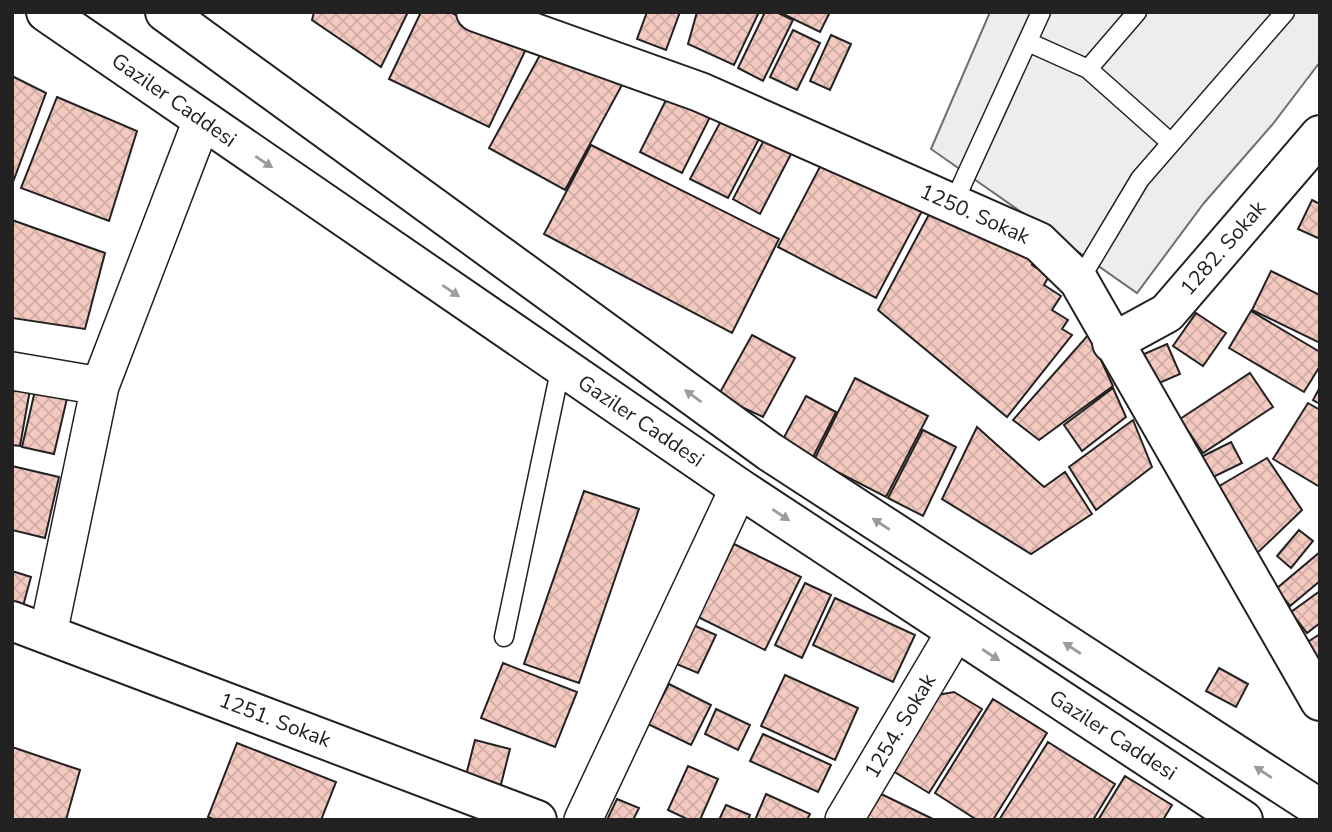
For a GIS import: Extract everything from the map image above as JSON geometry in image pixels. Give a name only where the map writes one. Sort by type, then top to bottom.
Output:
[{"type":"main road","name":"Gaziler Caddesi","points":[[46,12],[739,488],[1242,820]]},
{"type":"main road","points":[[165,12],[770,452],[1320,809]]},
{"type":"main road","name":"1250. Sokak","points":[[477,12],[531,21],[701,92],[1039,242],[1079,281],[1112,343],[1320,701]]},
{"type":"main road","name":"1282. Sokak","points":[[1112,343],[1167,313],[1320,135]]},
{"type":"main road","name":"1251. Sokak","points":[[12,621],[537,820]]},
{"type":"street","points":[[48,634],[100,386],[202,120]]},
{"type":"street","points":[[12,372],[100,386]]},
{"type":"street","points":[[583,820],[739,488]]},
{"type":"street","name":"1254. Sokak","points":[[844,820],[956,631]]},
{"type":"lane","points":[[953,204],[1041,12]]},
{"type":"lane","points":[[1088,69],[1137,12]]},
{"type":"lane","points":[[1079,281],[1140,179],[1285,12]]},
{"type":"lane","points":[[1028,42],[1088,69],[1170,142]]},
{"type":"lane","points":[[503,636],[561,366]]},
{"type":"shaded area","points":[[990,12],[1320,12],[1320,62],[1272,125],[1204,203],[1137,293],[931,149]]},
{"type":"building","points":[[314,12],[408,12],[381,67],[312,20]]},
{"type":"building","points":[[421,12],[450,12],[526,49],[489,127],[389,79]]},
{"type":"building","points":[[647,12],[680,12],[666,50],[637,39]]},
{"type":"building","points":[[697,12],[759,12],[734,65],[688,44]]},
{"type":"building","points":[[765,12],[776,12],[793,20],[763,81],[738,68]]},
{"type":"building","points":[[779,12],[830,12],[820,32]]},
{"type":"building","points":[[793,30],[820,43],[797,90],[770,77]]},
{"type":"building","points":[[831,35],[851,44],[830,90],[810,81]]},
{"type":"building","points":[[546,44],[622,85],[565,190],[489,148]]},
{"type":"building","points":[[12,76],[46,93],[13,182],[12,182]]},
{"type":"building","points":[[669,94],[711,115],[682,173],[640,152]]},
{"type":"building","points":[[57,97],[137,131],[109,221],[21,188]]},
{"type":"building","points":[[723,117],[760,137],[728,198],[690,179]]},
{"type":"building","points":[[764,140],[791,154],[760,214],[733,199]]},
{"type":"building","points":[[591,145],[779,239],[732,333],[544,234]]},
{"type":"building","points":[[824,159],[922,211],[876,298],[778,247]]},
{"type":"building","points":[[1312,200],[1320,204],[1320,239],[1298,229]]},
{"type":"building","points":[[934,205],[1036,260],[1032,265],[1049,276],[1044,285],[1061,296],[1052,310],[1068,320],[1062,329],[1072,335],[1007,417],[878,310]]},
{"type":"building","points":[[12,220],[105,253],[85,329],[12,318]]},
{"type":"building","points":[[1271,271],[1320,295],[1320,343],[1252,310]]},
{"type":"building","points":[[1251,311],[1320,352],[1320,366],[1304,392],[1229,348]]},
{"type":"building","points":[[1196,313],[1226,333],[1203,366],[1173,346]]},
{"type":"building","points":[[1089,334],[1113,386],[1039,440],[1013,420]]},
{"type":"building","points":[[752,335],[795,358],[763,417],[718,396]]},
{"type":"building","points":[[1167,344],[1180,374],[1157,384],[1144,354]]},
{"type":"building","points":[[1250,373],[1273,407],[1203,453],[1180,419]]},
{"type":"building","points":[[855,378],[928,416],[886,497],[814,460]]},
{"type":"building","points":[[12,381],[31,384],[20,446],[12,445]]},
{"type":"building","points":[[37,382],[69,390],[54,454],[22,447]]},
{"type":"building","points":[[1320,387],[1320,404],[1313,400]]},
{"type":"building","points":[[1113,388],[1126,417],[1082,451],[1064,425]]},
{"type":"building","points":[[806,396],[836,412],[812,459],[781,443]]},
{"type":"building","points":[[1308,403],[1320,410],[1320,487],[1273,459]]},
{"type":"building","points":[[1133,420],[1152,467],[1096,510],[1069,467]]},
{"type":"building","points":[[977,427],[1044,487],[1065,472],[1092,514],[1031,554],[942,499]]},
{"type":"building","points":[[923,430],[956,447],[923,516],[888,498]]},
{"type":"building","points":[[1231,442],[1242,463],[1203,482],[1193,461]]},
{"type":"building","points":[[1267,458],[1302,510],[1250,560],[1209,492]]},
{"type":"building","points":[[12,466],[59,477],[45,538],[12,530]]},
{"type":"building","points":[[584,491],[639,509],[579,683],[524,664]]},
{"type":"building","points":[[1299,530],[1313,541],[1291,568],[1277,556]]},
{"type":"building","points":[[734,544],[801,577],[765,650],[698,617]]},
{"type":"building","points":[[1320,552],[1320,581],[1290,606],[1276,589]]},
{"type":"building","points":[[12,571],[31,577],[20,617],[12,615]]},
{"type":"building","points":[[805,583],[831,595],[802,658],[775,645]]},
{"type":"building","points":[[1320,591],[1320,623],[1307,633],[1291,612]]},
{"type":"building","points":[[835,598],[915,635],[893,682],[813,645]]},
{"type":"building","points":[[691,624],[716,635],[698,673],[674,663]]},
{"type":"building","points":[[1320,634],[1320,664],[1306,643]]},
{"type":"building","points":[[503,663],[577,692],[555,747],[481,718]]},
{"type":"building","points":[[1219,668],[1248,684],[1236,707],[1206,691]]},
{"type":"building","points":[[785,675],[858,708],[835,760],[761,726]]},
{"type":"building","points":[[669,684],[711,705],[691,745],[648,724]]},
{"type":"building","points":[[954,692],[982,709],[929,793],[883,765],[926,697]]},
{"type":"building","points":[[993,699],[1047,733],[993,820],[977,820],[935,793]]},
{"type":"building","points":[[716,709],[750,725],[738,750],[705,734]]},
{"type":"building","points":[[763,734],[831,765],[818,792],[750,761]]},
{"type":"building","points":[[475,740],[510,749],[498,796],[463,787]]},
{"type":"building","points":[[1048,742],[1115,784],[1093,820],[999,820]]},
{"type":"building","points":[[237,743],[336,782],[321,820],[216,820],[208,817]]},
{"type":"building","points":[[12,747],[80,770],[66,820],[12,820]]},
{"type":"building","points":[[688,766],[718,779],[700,820],[689,820],[668,810]]},
{"type":"building","points":[[1125,776],[1172,805],[1163,820],[1098,820]]},
{"type":"building","points":[[877,792],[935,820],[864,820]]},
{"type":"building","points":[[766,794],[810,814],[807,820],[755,820]]},
{"type":"building","points":[[617,799],[639,808],[633,820],[607,820]]},
{"type":"building","points":[[726,805],[750,815],[748,820],[719,820]]}]
